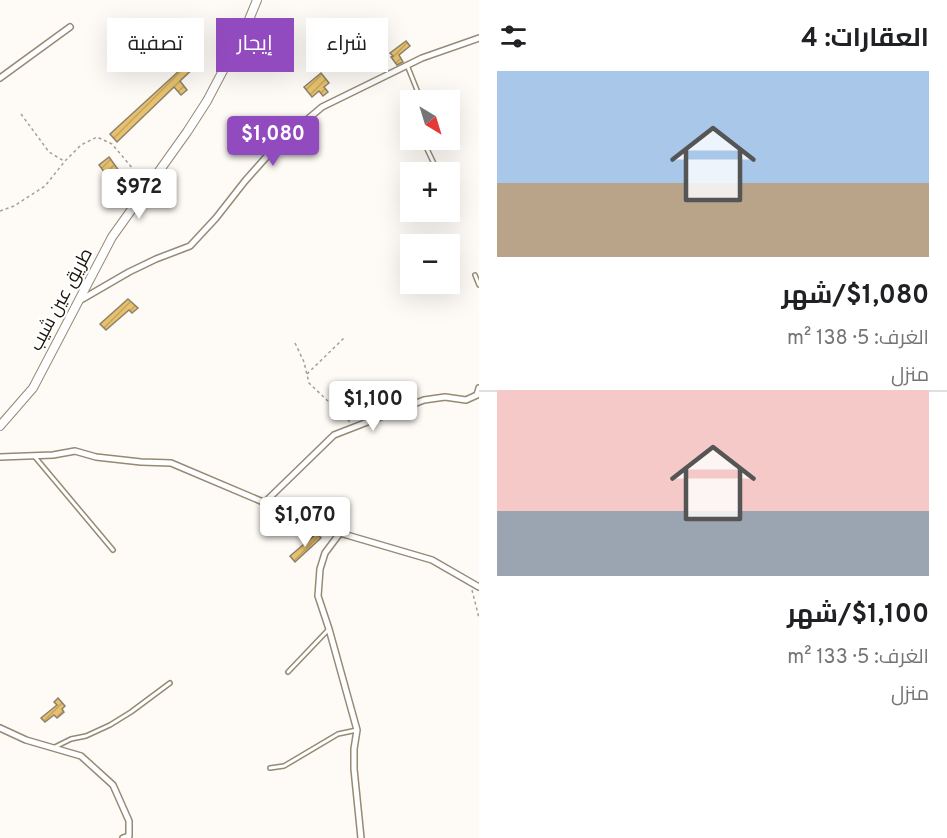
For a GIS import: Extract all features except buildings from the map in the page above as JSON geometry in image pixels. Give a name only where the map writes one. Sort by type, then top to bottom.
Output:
[{"type":"main road","name":"طريق عين شيب","points":[[0,426],[33,388],[112,237],[207,101],[246,27],[257,0]]},
{"type":"street","points":[[0,78],[70,27]]},
{"type":"street","points":[[77,302],[129,272],[190,246],[277,145],[322,107],[422,58],[479,38]]},
{"type":"street","points":[[264,502],[334,435],[424,400],[445,397],[466,400],[477,395],[479,388]]},
{"type":"street","points":[[0,457],[53,455],[75,451],[96,457],[171,463],[340,533],[432,560],[479,587]]},
{"type":"street","points":[[340,533],[325,553],[318,582],[318,596],[357,730],[354,769],[361,838]]},
{"type":"street","points":[[0,728],[26,740],[81,756],[113,785],[129,821],[129,836],[123,838]]},
{"type":"lane","points":[[407,65],[417,90]]},
{"type":"lane","points":[[474,275],[479,285]]},
{"type":"lane","points":[[34,455],[113,550]]},
{"type":"lane","points":[[288,672],[329,629]]},
{"type":"lane","points":[[53,748],[110,725],[170,683]]},
{"type":"lane","points":[[270,768],[284,766],[338,734],[357,730]]},
{"type":"path","points":[[21,114],[49,152],[65,161]]},
{"type":"path","points":[[0,211],[14,206],[45,186],[81,145],[97,137],[112,144],[147,186]]},
{"type":"path","points":[[307,375],[344,338]]},
{"type":"path","points":[[295,343],[304,362],[309,383],[355,427]]},
{"type":"path","points":[[469,582],[479,618]]}]
